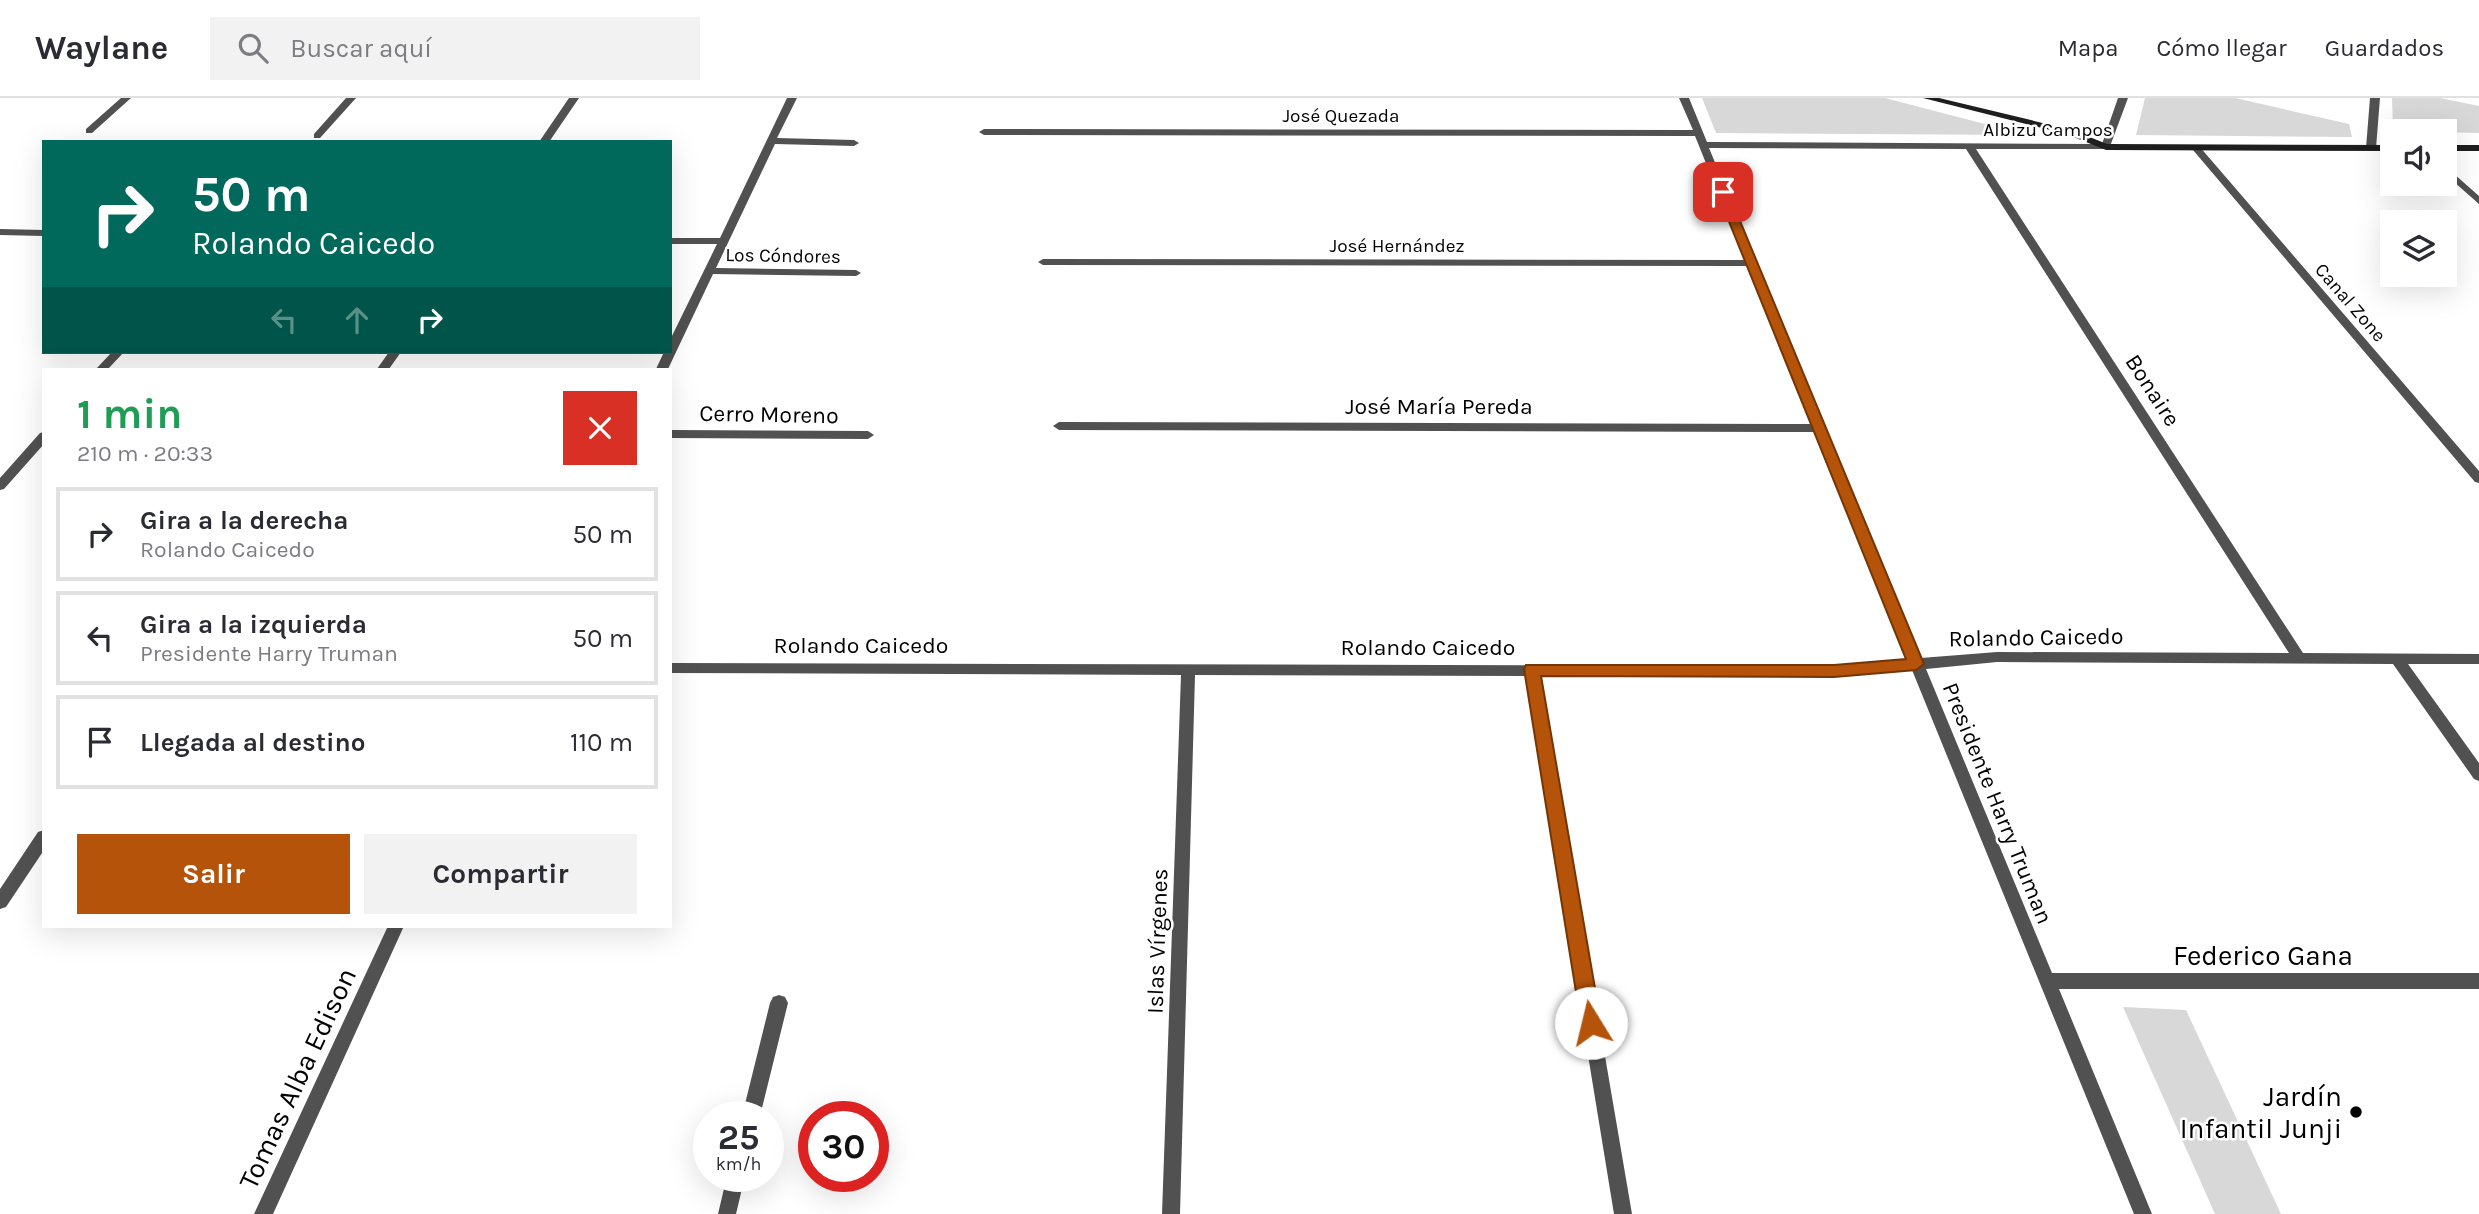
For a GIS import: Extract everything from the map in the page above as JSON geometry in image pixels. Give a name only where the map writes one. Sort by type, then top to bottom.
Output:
[{"type":"street","points":[[89,131],[126,98]]},
{"type":"street","points":[[317,136],[351,98]]},
{"type":"street","points":[[545,140],[574,98]]},
{"type":"street","points":[[672,348],[792,98]]},
{"type":"street","name":"Presidente Harry Truman","points":[[1684,98],[2143,1214]]},
{"type":"street","points":[[1928,98],[2069,132],[2106,147],[2123,98]]},
{"type":"street","points":[[2371,148],[2375,98]]},
{"type":"street","name":"José Quezada","points":[[984,132],[1701,139]]},
{"type":"street","name":"Albizu Campos","points":[[1701,139],[1969,146],[2380,148]]},
{"type":"street","points":[[772,141],[854,143]]},
{"type":"street","name":"Bonaire","points":[[1969,146],[2300,659]]},
{"type":"street","name":"Canal Zone","points":[[2196,148],[2479,479]]},
{"type":"street","points":[[2457,148],[2479,148]]},
{"type":"street","points":[[2457,180],[2479,201]]},
{"type":"street","points":[[0,232],[42,233]]},
{"type":"street","points":[[672,241],[724,241]]},
{"type":"street","name":"José Hernández","points":[[1043,262],[1751,262]]},
{"type":"street","name":"Los Cóndores","points":[[709,271],[856,273]]},
{"type":"street","points":[[103,368],[116,354]]},
{"type":"street","name":"José María Pereda","points":[[1059,426],[1819,428]]},
{"type":"street","name":"Cerro Moreno","points":[[672,434],[868,435]]},
{"type":"street","points":[[0,486],[42,438]]},
{"type":"street","name":"Rolando Caicedo","points":[[672,668],[1834,671],[1997,657],[2479,659]]},
{"type":"street","points":[[2397,659],[2479,775]]},
{"type":"street","name":"Islas Vírgenes","points":[[1171,1214],[1188,669]]},
{"type":"street","points":[[1532,669],[1623,1214]]},
{"type":"street","points":[[0,902],[42,840]]},
{"type":"street","name":"Tomas Alba Edison","points":[[263,1214],[395,928]]},
{"type":"street","name":"Federico Gana","points":[[2047,982],[2479,982]]},
{"type":"street","points":[[755,1101],[779,1003]]},
{"type":"street","points":[[727,1214],[732,1192]]},
{"type":"shaded area","points":[[1702,98],[1885,98],[2027,135],[1716,133]]},
{"type":"shaded area","points":[[2145,98],[2235,98],[2349,124],[2352,137],[2136,135]]},
{"type":"shaded area","points":[[2392,98],[2440,98],[2479,106],[2479,133],[2457,132],[2457,119],[2393,119]]},
{"type":"shaded area","points":[[2123,1007],[2186,1010],[2281,1214],[2215,1214]]},
{"type":"place","name":"Jardín Infantil Junji","points":[[2356,1112]]},
{"type":"route","points":[[1591,1023],[1532,669],[1834,671],[1916,664],[1723,192]]}]
